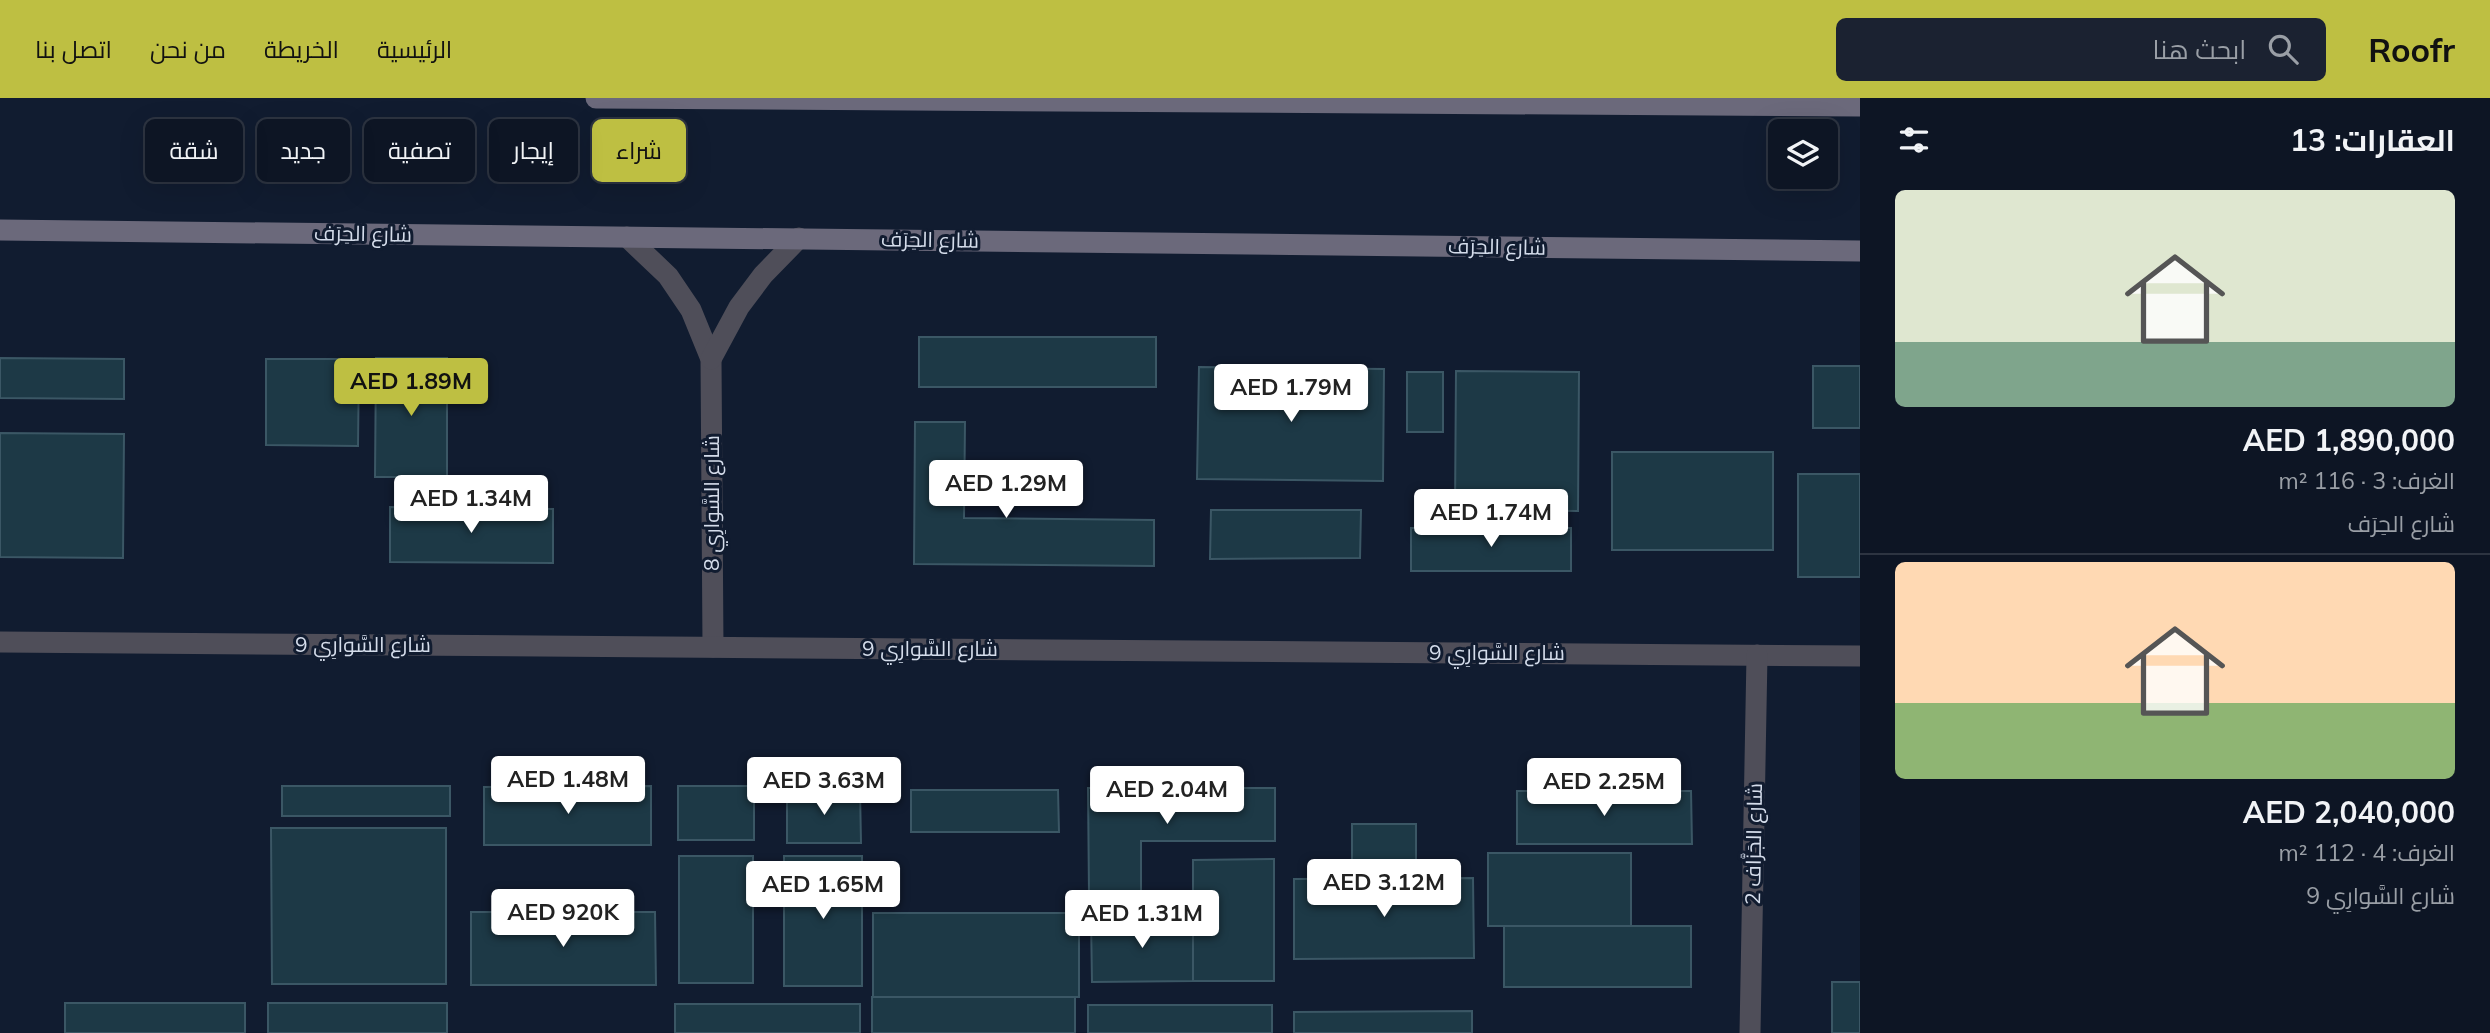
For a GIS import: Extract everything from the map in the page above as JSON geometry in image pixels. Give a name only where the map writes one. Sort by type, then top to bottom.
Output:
[{"type":"street","points":[[596,98],[1860,106]]},
{"type":"street","name":"شارع الحِرَف","points":[[0,230],[1860,251]]},
{"type":"street","name":"شارع السَّوارِي 8","points":[[627,237],[668,276],[691,310],[711,359],[713,647]]},
{"type":"street","name":"شارع السَّوارِي 8","points":[[711,359],[739,307],[763,275],[799,238]]},
{"type":"street","name":"شارع السَّوارِي 9","points":[[0,642],[1860,656]]},
{"type":"street","name":"شارع الجَزَّاف 2","points":[[1750,1033],[1757,655]]},
{"type":"building","points":[[919,337],[1156,337],[1156,387],[919,387]]},
{"type":"building","points":[[0,358],[124,359],[124,399],[0,398]]},
{"type":"building","points":[[376,358],[447,358],[447,477],[375,477]]},
{"type":"building","points":[[266,359],[359,359],[358,446],[266,445]]},
{"type":"building","points":[[1813,366],[1860,366],[1860,428],[1813,428]]},
{"type":"building","points":[[1199,367],[1384,369],[1383,481],[1197,479]]},
{"type":"building","points":[[1456,371],[1579,372],[1578,511],[1455,510]]},
{"type":"building","points":[[1407,372],[1443,372],[1443,432],[1407,432]]},
{"type":"building","points":[[915,422],[965,422],[964,518],[1154,520],[1154,566],[914,564]]},
{"type":"building","points":[[0,433],[124,434],[123,558],[0,557]]},
{"type":"building","points":[[1612,452],[1773,452],[1773,550],[1612,550]]},
{"type":"building","points":[[1798,474],[1860,474],[1860,577],[1798,577]]},
{"type":"building","points":[[390,507],[553,509],[553,563],[390,562]]},
{"type":"building","points":[[1211,510],[1361,510],[1360,558],[1210,559]]},
{"type":"building","points":[[1411,528],[1571,528],[1571,571],[1411,571]]},
{"type":"building","points":[[282,786],[450,786],[450,816],[282,816]]},
{"type":"building","points":[[651,786],[651,845],[484,845],[484,787]]},
{"type":"building","points":[[678,786],[754,786],[754,840],[678,840]]},
{"type":"building","points":[[1088,788],[1275,788],[1275,841],[1141,841],[1141,894],[1089,894]]},
{"type":"building","points":[[911,790],[1058,790],[1059,832],[911,832]]},
{"type":"building","points":[[787,791],[860,791],[861,843],[787,843]]},
{"type":"building","points":[[1517,791],[1691,791],[1692,844],[1517,844]]},
{"type":"building","points":[[1352,824],[1416,824],[1416,879],[1352,878]]},
{"type":"building","points":[[271,828],[446,828],[446,984],[272,984]]},
{"type":"building","points":[[1488,853],[1631,853],[1631,926],[1488,926]]},
{"type":"building","points":[[679,856],[753,856],[753,983],[679,983]]},
{"type":"building","points":[[784,856],[862,856],[862,986],[784,986]]},
{"type":"building","points":[[1274,859],[1274,981],[1193,981],[1193,860]]},
{"type":"building","points":[[1473,878],[1474,958],[1294,959],[1294,879]]},
{"type":"building","points":[[471,912],[655,912],[656,985],[471,985]]},
{"type":"building","points":[[873,913],[1079,913],[1079,997],[873,997]]},
{"type":"building","points":[[1091,919],[1193,919],[1193,981],[1092,982]]},
{"type":"building","points":[[1504,926],[1691,926],[1691,987],[1504,987]]},
{"type":"building","points":[[1832,982],[1860,982],[1860,1033],[1832,1033]]},
{"type":"building","points":[[872,997],[1075,997],[1075,1033],[872,1033]]},
{"type":"building","points":[[65,1003],[245,1003],[245,1033],[65,1033]]},
{"type":"building","points":[[268,1003],[447,1003],[447,1033],[268,1033]]},
{"type":"building","points":[[675,1004],[860,1004],[860,1033],[675,1033]]},
{"type":"building","points":[[1088,1005],[1272,1005],[1272,1033],[1088,1033]]},
{"type":"building","points":[[1472,1011],[1472,1033],[1294,1033],[1294,1012]]}]
